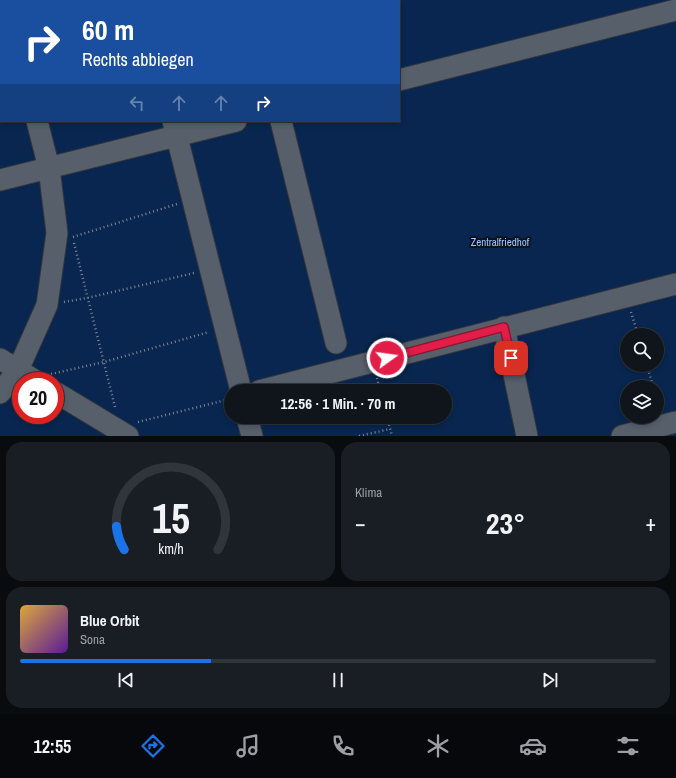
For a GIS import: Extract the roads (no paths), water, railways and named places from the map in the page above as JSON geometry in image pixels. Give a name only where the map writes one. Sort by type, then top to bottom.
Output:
[{"type":"lane","points":[[400,80],[676,10]]},
{"type":"lane","points":[[30,372],[64,240],[57,233],[49,168],[37,122]]},
{"type":"lane","points":[[0,180],[49,168],[174,129],[228,122]]},
{"type":"lane","points":[[281,122],[336,343]]},
{"type":"lane","points":[[174,129],[239,384]]},
{"type":"lane","points":[[287,384],[676,284]]},
{"type":"lane","points":[[504,327],[527,436]]},
{"type":"lane","points":[[0,359],[22,372]]},
{"type":"lane","points":[[0,393],[12,386]]},
{"type":"lane","points":[[64,397],[124,434]]},
{"type":"lane","points":[[622,436],[676,422]]},
{"type":"lane","points":[[249,424],[252,436]]},
{"type":"park label","name":"Zentralfriedhof","points":[[500,242]]}]
